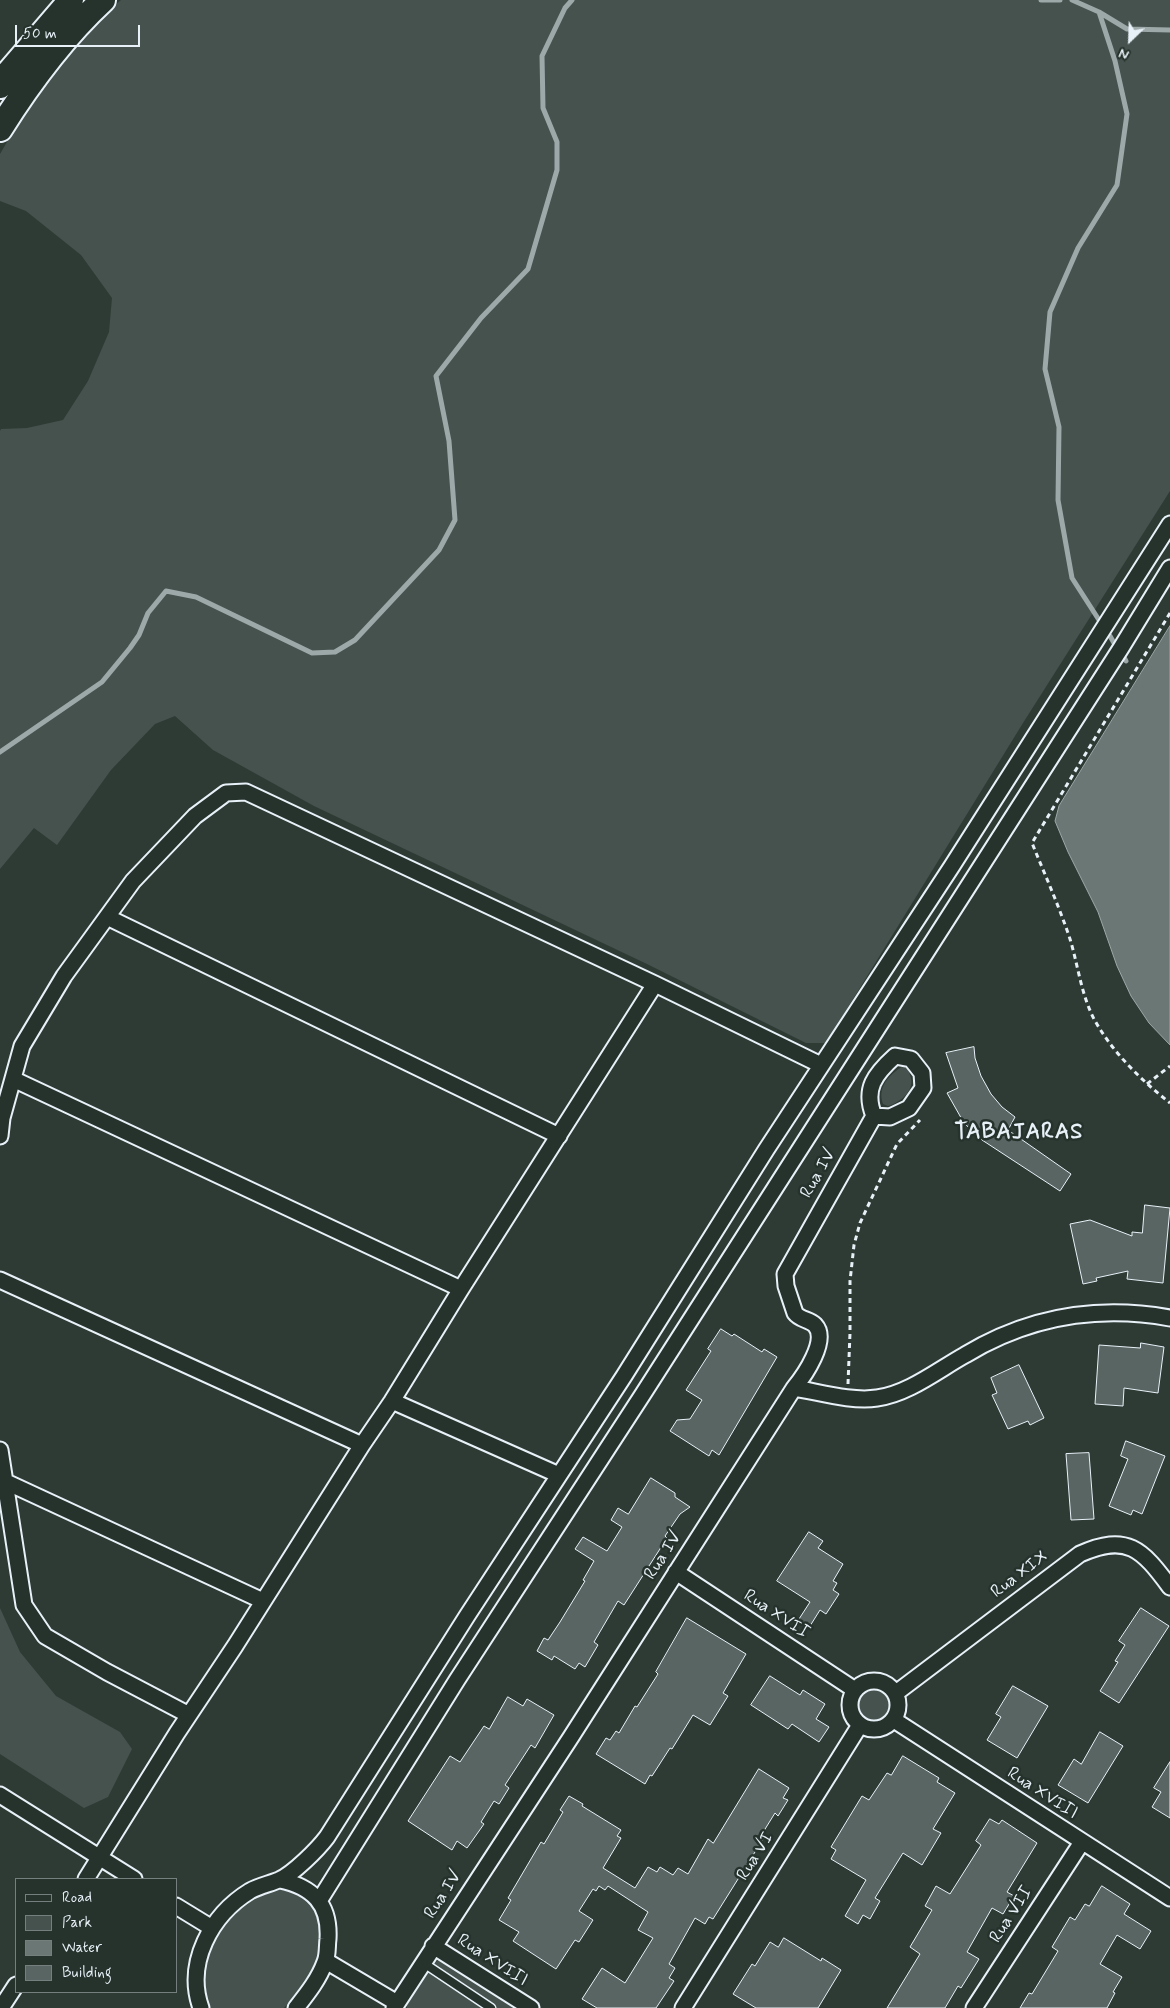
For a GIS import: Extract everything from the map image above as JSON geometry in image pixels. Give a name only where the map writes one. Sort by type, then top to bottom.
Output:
[{"type":"main road","points":[[0,86],[10,71],[71,0]]},
{"type":"main road","points":[[0,129],[20,98],[59,48],[103,0]]},
{"type":"street","points":[[201,2008],[197,1998],[196,1972],[203,1945],[212,1928],[226,1910],[237,1900],[252,1890],[280,1880],[305,1860],[327,1837],[467,1616],[821,1065],[957,858],[1170,524]]},
{"type":"street","points":[[320,1902],[457,1680],[643,1394],[1121,648],[1170,568]]},
{"type":"street","points":[[0,1136],[2,1118],[22,1046],[64,976],[133,881],[195,816],[226,793],[246,792],[655,984],[821,1065]]},
{"type":"street","points":[[107,917],[558,1136]]},
{"type":"street","points":[[87,1878],[189,1715],[392,1401],[655,984]]},
{"type":"street","points":[[851,1019],[874,1033]]},
{"type":"street","points":[[13,1079],[461,1289]]},
{"type":"street","points":[[811,1082],[833,1096]]},
{"type":"street","name":"Rua IV","points":[[395,2005],[576,1729],[811,1364],[816,1353],[818,1330],[814,1324],[798,1316],[796,1313],[786,1286],[785,1274],[874,1116]]},
{"type":"street","points":[[0,1280],[362,1445]]},
{"type":"street","points":[[794,1388],[847,1397],[877,1398],[904,1389],[976,1348],[1007,1333],[1035,1323],[1065,1316],[1116,1312],[1170,1318]]},
{"type":"street","points":[[392,1401],[559,1475]]},
{"type":"street","points":[[0,1450],[24,1605],[46,1636],[107,1672],[189,1715]]},
{"type":"street","points":[[4,1480],[263,1601]]},
{"type":"street","name":"Rua XIX","points":[[896,1693],[1080,1554],[1093,1548],[1107,1544],[1119,1544],[1136,1550],[1154,1565],[1170,1587]]},
{"type":"street","name":"Rua XVII","points":[[676,1572],[855,1690]]},
{"type":"street","points":[[876,1681],[884,1683],[896,1693],[899,1707],[894,1720],[889,1725],[874,1730],[860,1725],[851,1712],[851,1697],[861,1685],[876,1681]]},
{"type":"street","name":"Rua XVIII","points":[[894,1720],[1170,1898]]},
{"type":"street","name":"Rua VI","points":[[683,2008],[860,1725]]},
{"type":"street","points":[[0,1795],[132,1878]]},
{"type":"street","name":"Rua VII","points":[[974,2008],[1082,1842]]},
{"type":"street","points":[[280,1880],[303,1888],[320,1902],[329,1922],[326,1961],[308,1993],[296,2008]]},
{"type":"street","points":[[178,1907],[212,1928]]},
{"type":"street","name":"Rua XVIII","points":[[433,1946],[530,2008]]},
{"type":"street","points":[[326,1961],[395,2005]]},
{"type":"street","points":[[1,2008],[15,1987]]},
{"type":"lane","points":[[422,1962],[491,2008]]},
{"type":"path","points":[[1170,613],[1032,843],[1060,910],[1080,981],[1094,1018],[1120,1056],[1170,1103]]},
{"type":"path","points":[[1148,1084],[1170,1066]]},
{"type":"path","points":[[847,1397],[850,1281],[854,1245],[860,1223],[896,1144],[917,1124],[924,1113]]},
{"type":"green space","points":[[121,0],[1170,0],[1170,491],[1023,723],[826,1043],[806,1043],[647,964],[314,806],[213,750],[175,716],[155,724],[111,770],[57,845],[34,828],[0,869],[0,431],[1,429],[27,428],[63,420],[88,381],[109,332],[112,298],[81,255],[26,211],[0,201],[0,154],[32,99],[95,23]]},
{"type":"green space","points":[[903,1066],[910,1073],[911,1086],[909,1090],[906,1095],[893,1104],[888,1106],[883,1104],[883,1087],[889,1077]]},
{"type":"green space","points":[[0,1608],[20,1652],[56,1696],[120,1732],[132,1749],[108,1797],[84,1808],[0,1754]]},
{"type":"green space","points":[[878,1685],[885,1688],[891,1694],[894,1705],[893,1713],[885,1722],[878,1725],[870,1725],[863,1722],[855,1713],[854,1701],[857,1694],[866,1686]]},
{"type":"green space","points":[[280,1889],[306,1900],[312,1906],[318,1921],[318,1953],[311,1973],[284,2008],[210,2008],[205,1989],[205,1970],[218,1934],[245,1906],[262,1896]]},
{"type":"green space","points":[[439,1960],[444,1960],[520,2008],[407,2008],[425,1974]]},
{"type":"water","points":[[1170,626],[1170,1045],[1149,1023],[1131,996],[1117,966],[1098,912],[1055,821],[1059,806]]},
{"type":"building","points":[[974,1047],[975,1058],[981,1076],[991,1094],[1002,1107],[1015,1117],[1008,1130],[1071,1174],[1060,1191],[982,1140],[964,1123],[947,1093],[958,1088],[946,1053]]},
{"type":"building","points":[[1145,1205],[1170,1208],[1163,1283],[1127,1279],[1128,1271],[1096,1278],[1097,1281],[1083,1284],[1070,1224],[1090,1220],[1132,1236],[1132,1232],[1142,1233]]},
{"type":"building","points":[[721,1329],[732,1336],[734,1334],[762,1352],[764,1349],[777,1357],[719,1455],[712,1450],[709,1456],[670,1431],[677,1420],[690,1419],[702,1400],[686,1390],[711,1351],[708,1349]]},
{"type":"building","points":[[1141,1343],[1164,1347],[1158,1393],[1124,1388],[1123,1406],[1095,1404],[1099,1345],[1140,1348]]},
{"type":"building","points":[[1019,1365],[1044,1418],[1030,1425],[1028,1421],[1008,1429],[992,1395],[997,1393],[991,1378]]},
{"type":"building","points":[[1126,1441],[1165,1456],[1142,1514],[1133,1510],[1131,1515],[1109,1506],[1128,1459],[1121,1456]]},
{"type":"building","points":[[1089,1453],[1094,1519],[1071,1520],[1066,1454]]},
{"type":"building","points":[[651,1478],[675,1493],[675,1497],[690,1507],[680,1514],[665,1536],[667,1538],[624,1605],[618,1601],[594,1642],[598,1645],[585,1667],[579,1663],[575,1669],[554,1656],[552,1660],[537,1651],[544,1638],[548,1640],[560,1622],[585,1581],[583,1580],[594,1561],[575,1549],[583,1537],[607,1551],[622,1527],[611,1520],[618,1508],[628,1514]]},
{"type":"building","points":[[809,1532],[823,1541],[818,1548],[843,1564],[833,1581],[837,1583],[833,1590],[839,1594],[826,1614],[820,1610],[810,1626],[799,1619],[810,1602],[777,1581]]},
{"type":"building","points":[[1141,1608],[1169,1626],[1119,1703],[1100,1691],[1118,1662],[1115,1661],[1125,1645],[1119,1641]]},
{"type":"building","points":[[687,1618],[746,1654],[723,1693],[728,1696],[710,1725],[693,1715],[672,1749],[670,1748],[645,1784],[596,1754],[606,1738],[610,1740],[616,1731],[619,1733],[635,1706],[637,1707],[658,1674],[656,1672]]},
{"type":"building","points":[[770,1676],[800,1695],[803,1690],[825,1704],[816,1719],[829,1727],[819,1742],[792,1724],[788,1729],[751,1705]]},
{"type":"building","points":[[1013,1686],[1048,1706],[1017,1758],[987,1740],[1001,1717],[996,1714]]},
{"type":"building","points":[[508,1697],[523,1706],[527,1699],[554,1715],[535,1748],[531,1745],[505,1785],[509,1788],[499,1804],[494,1801],[481,1822],[484,1824],[467,1848],[457,1841],[452,1850],[408,1821],[450,1756],[460,1762],[484,1726],[489,1729]]},
{"type":"building","points":[[1100,1732],[1123,1746],[1088,1803],[1058,1785],[1074,1759],[1081,1764]]},
{"type":"building","points":[[903,1756],[939,1778],[937,1782],[955,1793],[933,1829],[941,1833],[922,1865],[903,1853],[875,1898],[880,1901],[870,1919],[863,1915],[858,1924],[845,1916],[866,1880],[831,1859],[836,1850],[831,1847],[862,1796],[869,1800],[887,1773],[891,1775]]},
{"type":"building","points":[[1170,1762],[1170,1818],[1152,1807],[1161,1792],[1154,1788]]},
{"type":"building","points":[[759,1769],[789,1788],[783,1798],[788,1800],[778,1816],[775,1813],[762,1834],[765,1836],[713,1919],[709,1917],[705,1924],[695,1918],[669,1964],[675,1968],[669,1978],[674,1981],[656,2008],[597,2008],[582,1999],[602,1968],[625,1983],[653,1938],[638,1930],[648,1912],[608,1886],[605,1890],[599,1886],[596,1891],[593,1889],[579,1911],[593,1920],[579,1942],[575,1940],[556,1969],[513,1941],[519,1932],[499,1920],[511,1900],[508,1898],[541,1842],[544,1844],[563,1812],[560,1810],[569,1796],[621,1830],[617,1836],[621,1838],[603,1868],[635,1888],[648,1867],[657,1872],[660,1867],[673,1875],[678,1868],[688,1874],[708,1839],[713,1843]]},
{"type":"building","points":[[990,1819],[999,1824],[1002,1820],[1037,1843],[1007,1892],[1014,1896],[1003,1914],[992,1908],[967,1952],[979,1959],[961,1988],[958,1986],[945,2008],[887,2008],[920,1954],[910,1947],[932,1910],[925,1906],[936,1886],[950,1894],[981,1845],[976,1841]]},
{"type":"building","points":[[1102,1886],[1130,1904],[1124,1914],[1151,1931],[1140,1949],[1117,1935],[1100,1964],[1122,1977],[1113,1992],[1115,1993],[1107,2008],[1020,2008],[1029,1993],[1032,1994],[1058,1951],[1052,1947],[1070,1917],[1075,1920],[1085,1904],[1089,1906]]},
{"type":"building","points":[[784,1938],[821,1961],[822,1958],[841,1970],[818,2008],[756,2008],[733,1994],[752,1964],[755,1966],[770,1942],[778,1947]]},
{"type":"waterway","points":[[0,752],[102,682],[130,648],[139,635],[148,613],[166,591],[196,597],[312,653],[335,652],[355,640],[439,550],[455,520],[449,441],[436,376],[481,318],[528,269],[557,170],[557,142],[543,108],[542,56],[565,8],[572,0]]},
{"type":"waterway","points":[[1041,0],[1060,0]]},
{"type":"waterway","points":[[1072,0],[1099,12],[1127,29],[1170,30]]},
{"type":"waterway","points":[[1099,12],[1115,61],[1127,114],[1117,185],[1078,248],[1050,312],[1045,369],[1059,427],[1058,500],[1072,578],[1099,620]]},
{"type":"waterway","points":[[1110,636],[1114,643]]},
{"type":"district","name":"TABAJARAS","points":[[1019,1133]]}]
